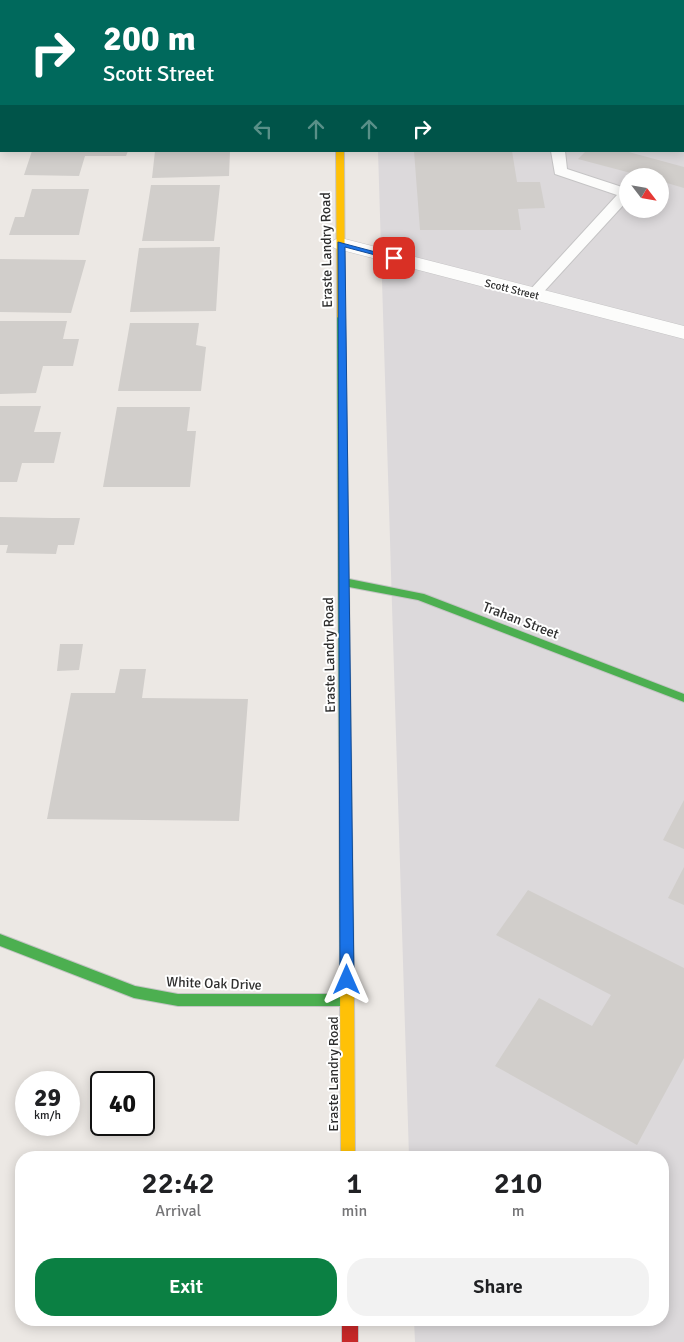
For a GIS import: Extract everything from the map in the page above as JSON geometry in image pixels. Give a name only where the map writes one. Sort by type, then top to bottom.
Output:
[{"type":"street","name":"Eraste Landry Road","points":[[340,152],[348,1151]]},
{"type":"street","name":"Scott Street","points":[[341,244],[684,333]]},
{"type":"street","name":"Trahan Street","points":[[343,582],[420,597],[684,698]]},
{"type":"street","name":"White Oak Drive","points":[[0,940],[134,992],[178,1000],[347,1000]]},
{"type":"street","points":[[350,1326],[350,1342]]},
{"type":"lane","points":[[534,294],[626,193],[560,171],[558,152]]},
{"type":"shaded area","points":[[378,152],[684,152],[684,1342],[415,1342],[414,1326],[669,1326],[669,1151],[409,1151]]},
{"type":"building","points":[[32,152],[128,152],[126,156],[85,156],[79,176],[24,175]]},
{"type":"building","points":[[155,152],[230,152],[229,176],[152,178]]},
{"type":"building","points":[[414,152],[512,152],[517,182],[540,182],[545,208],[518,209],[521,230],[420,230]]},
{"type":"building","points":[[585,152],[629,152],[684,167],[684,188],[669,184],[669,168],[619,168],[619,170],[578,159]]},
{"type":"building","points":[[151,185],[220,185],[214,241],[142,241]]},
{"type":"building","points":[[32,189],[89,189],[79,235],[9,235],[15,217],[24,217]]},
{"type":"building","points":[[220,247],[216,311],[130,312],[139,248]]},
{"type":"building","points":[[0,259],[86,260],[71,313],[0,312]]},
{"type":"building","points":[[0,321],[67,321],[63,339],[79,339],[73,366],[43,366],[36,393],[0,394]]},
{"type":"building","points":[[130,323],[199,323],[196,345],[206,347],[201,391],[118,391]]},
{"type":"building","points":[[0,406],[41,406],[34,432],[61,432],[54,463],[22,463],[17,482],[0,482]]},
{"type":"building","points":[[117,407],[190,407],[187,431],[196,431],[190,487],[103,487]]},
{"type":"building","points":[[0,517],[80,518],[74,545],[58,545],[56,554],[6,553],[8,545],[0,545]]},
{"type":"building","points":[[60,644],[83,644],[79,670],[57,671]]},
{"type":"building","points":[[120,669],[146,669],[142,698],[248,699],[239,821],[47,819],[71,693],[115,693]]},
{"type":"building","points":[[684,800],[684,849],[663,840]]},
{"type":"building","points":[[684,867],[684,905],[668,898]]},
{"type":"building","points":[[528,890],[684,968],[684,1058],[637,1145],[495,1066],[539,998],[592,1026],[611,995],[496,935]]},
{"type":"traffic: fast","points":[[341,317],[347,988]]},
{"type":"traffic: fast","points":[[343,582],[420,597],[684,698]]},
{"type":"traffic: fast","points":[[0,940],[134,992],[178,1000],[347,1000]]},
{"type":"traffic: slow","points":[[340,152],[341,317]]},
{"type":"traffic: slow","points":[[347,988],[348,1151]]},
{"type":"traffic: jam","points":[[350,1326],[350,1342]]},
{"type":"route","points":[[347,980],[341,244],[394,258]]}]
